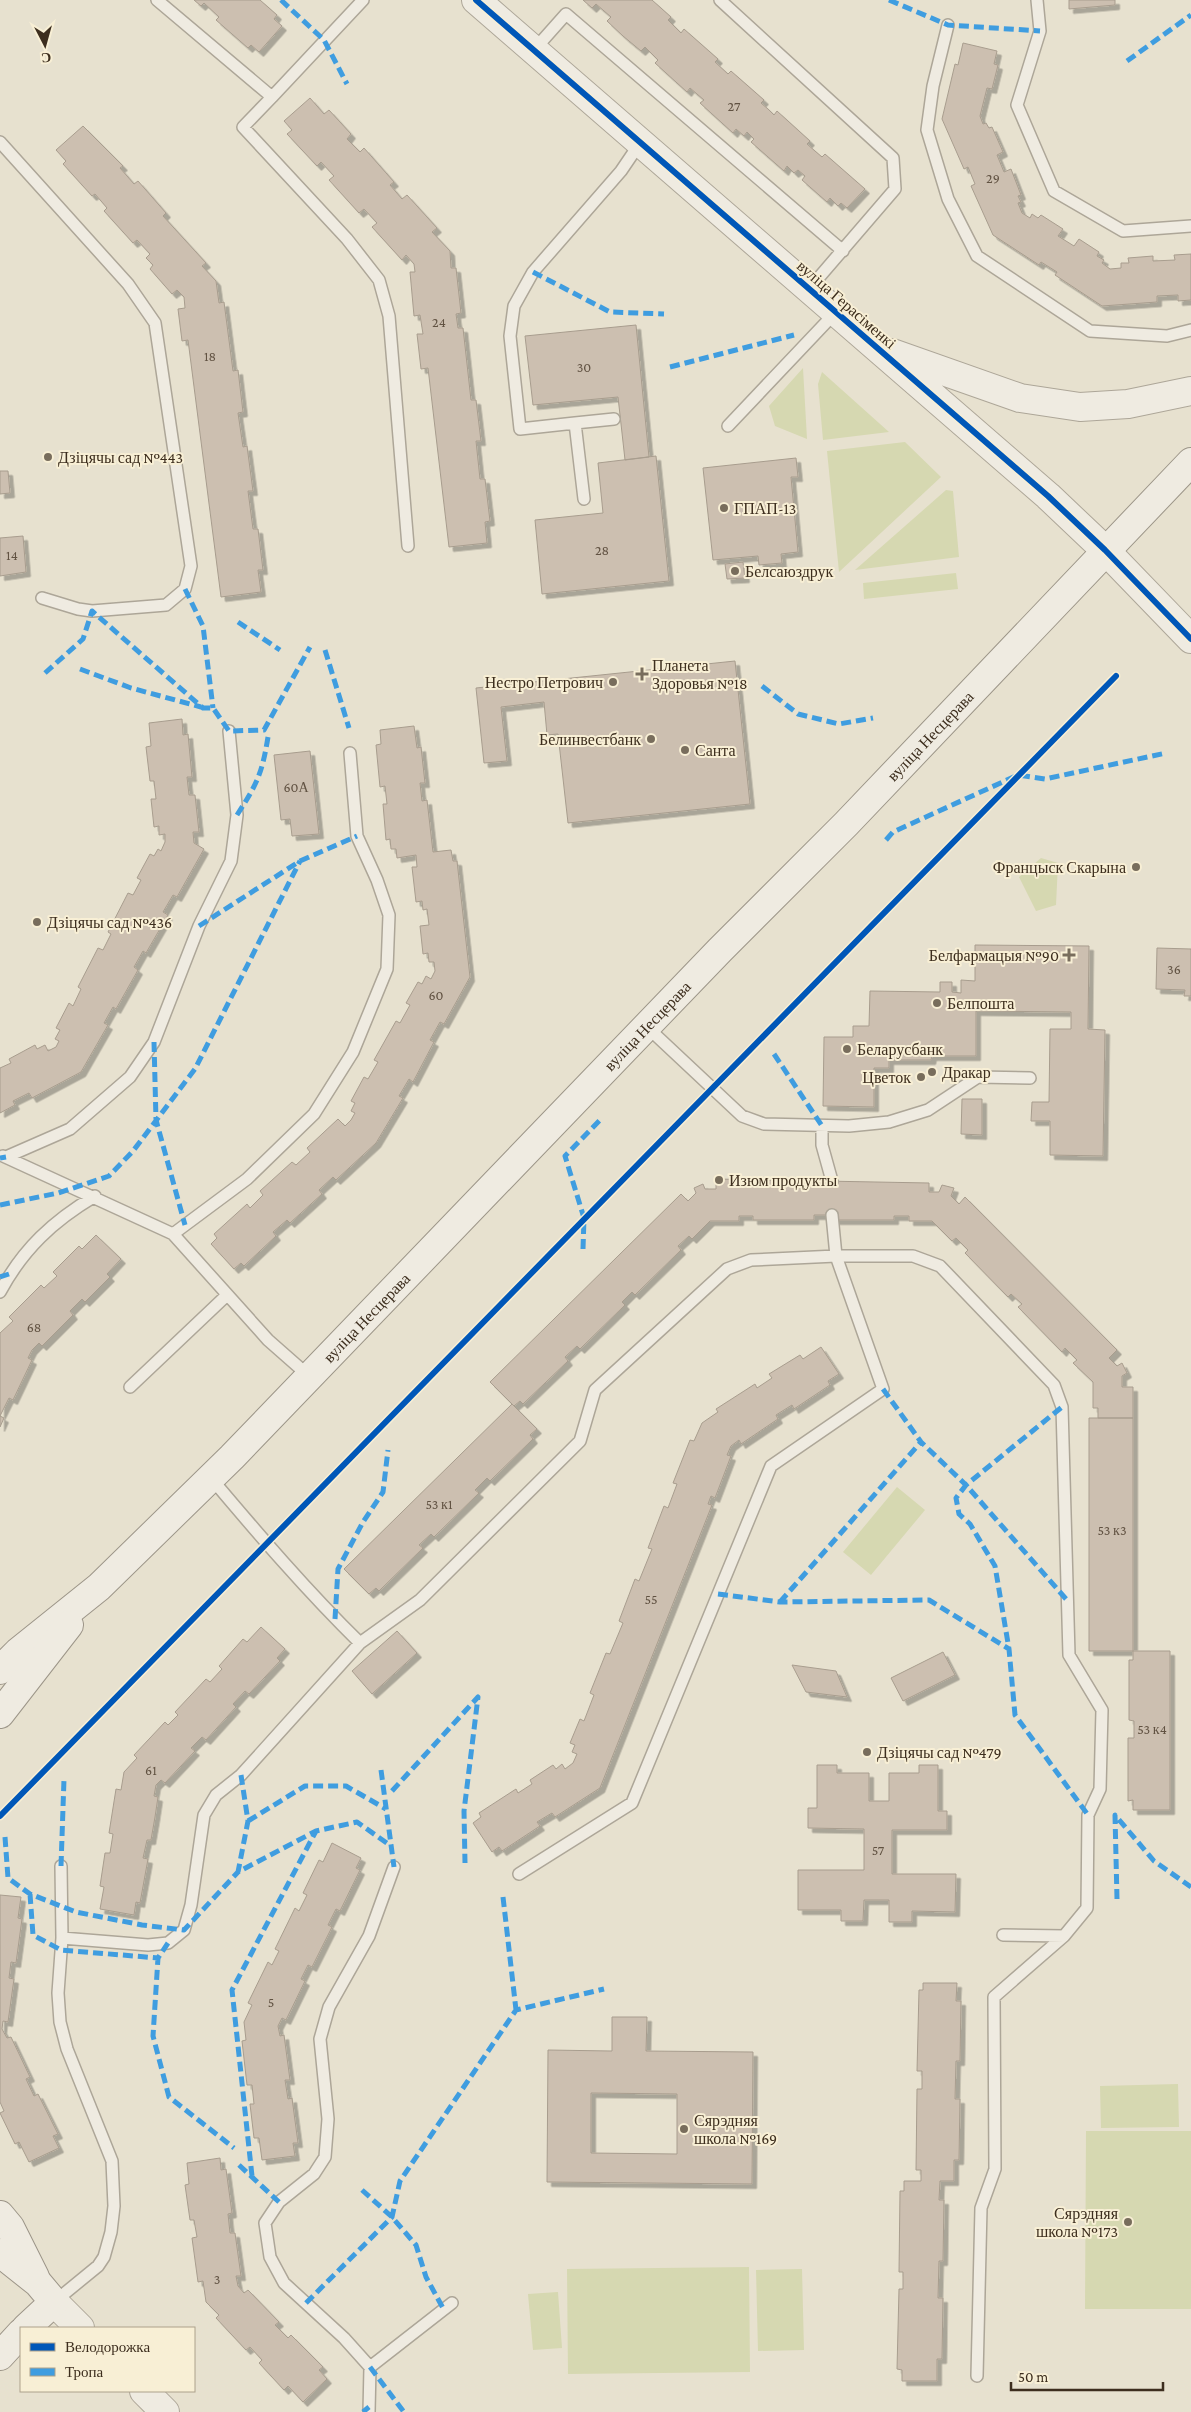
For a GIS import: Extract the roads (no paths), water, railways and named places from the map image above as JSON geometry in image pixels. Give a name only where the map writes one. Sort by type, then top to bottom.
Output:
[{"type":"main road","name":"вуліца Герасіменкі","points":[[476,0],[1048,496],[1105,550],[1191,638]]},
{"type":"main road","points":[[877,348],[1020,398],[1080,407],[1128,404],[1191,391]]},
{"type":"main road","name":"вуліца Несцерава","points":[[99,1587],[211,1478],[310,1377],[646,1026],[846,824],[1105,550],[1191,462]]},
{"type":"main road","points":[[0,1670],[18,1652],[99,1587]]},
{"type":"main road","points":[[0,1714],[99,1587]]},
{"type":"main road","points":[[0,2215],[10,2227],[46,2292]]},
{"type":"main road","points":[[0,2253],[46,2292],[79,2327]]},
{"type":"main road","points":[[27,2327],[46,2292]]},
{"type":"main road","points":[[0,2356],[20,2334]]},
{"type":"main road","points":[[145,2392],[165,2412]]},
{"type":"lane","points":[[157,0],[272,97]]},
{"type":"lane","points":[[363,0],[242,127],[347,239],[379,280],[389,316],[408,546]]},
{"type":"lane","points":[[720,0],[893,158],[895,190],[808,289]]},
{"type":"lane","points":[[1037,0],[1040,31],[1017,105],[1054,191],[1123,232],[1191,226]]},
{"type":"lane","points":[[534,50],[566,14],[843,251]]},
{"type":"lane","points":[[948,25],[933,86],[927,130],[948,199],[977,256],[1090,331],[1167,336],[1191,330]]},
{"type":"lane","points":[[0,142],[128,284],[155,323],[191,566],[186,589],[166,605],[92,611],[78,610],[42,598]]},
{"type":"lane","points":[[614,419],[520,429],[510,336],[514,306],[533,272],[621,171],[640,143]]},
{"type":"lane","points":[[728,426],[835,313]]},
{"type":"lane","points":[[575,423],[584,499]]},
{"type":"lane","points":[[3,1156],[70,1129],[130,1077],[154,1042],[200,926],[231,861],[237,815],[229,731]]},
{"type":"lane","points":[[173,1234],[247,1179],[314,1114],[353,1052],[387,969],[389,915],[377,880],[357,836],[350,753]]},
{"type":"lane","points":[[646,1026],[742,1116],[764,1124],[822,1126],[889,1122],[928,1110],[978,1077],[1030,1078]]},
{"type":"lane","points":[[822,1126],[822,1145],[832,1181]]},
{"type":"lane","points":[[3,1156],[71,1188],[95,1196],[173,1234],[268,1340],[310,1377]]},
{"type":"lane","points":[[0,1292],[9,1274],[37,1240],[65,1214],[95,1196]]},
{"type":"lane","points":[[519,1874],[632,1803],[771,1466],[883,1389],[836,1256],[832,1215]]},
{"type":"lane","points":[[62,1938],[148,1945],[168,1943],[184,1930],[191,1905],[204,1815],[216,1795],[241,1775],[360,1643],[420,1600],[580,1441],[595,1390],[727,1269],[751,1260],[836,1256],[913,1256],[940,1266],[1054,1385],[1062,1407],[1069,1655],[1102,1710],[1100,1790],[1088,1815],[1087,1908],[1064,1936],[994,1997],[996,2169],[981,2208],[977,2376]]},
{"type":"lane","points":[[130,1387],[227,1295]]},
{"type":"lane","points":[[211,1478],[268,1542],[281,1561],[360,1643]]},
{"type":"lane","points":[[46,2292],[101,2261],[111,2232],[114,2206],[112,2161],[67,2049],[60,2022],[58,1993],[62,1938],[61,1866]]},
{"type":"lane","points":[[369,2412],[370,2367],[344,2338],[284,2283],[270,2257],[265,2223],[279,2202],[314,2174],[325,2157],[328,2119],[320,2039],[329,2007],[369,1936],[394,1867]]},
{"type":"lane","points":[[1003,1935],[1064,1936]]},
{"type":"lane","points":[[370,2367],[452,2303]]},
{"type":"place","name":"Дзіцячы сад №443","points":[[48,457]]},
{"type":"place","name":"ГПАП-13","points":[[724,508]]},
{"type":"place","name":"Белсаюздрук","points":[[735,571]]},
{"type":"place","name":"Планета Здоровья №18","points":[[642,674]]},
{"type":"place","name":"Нестро Петрович","points":[[613,682]]},
{"type":"place","name":"Белинвестбанк","points":[[651,739]]},
{"type":"place","name":"Санта","points":[[685,750]]},
{"type":"place","name":"Францыск Скарына","points":[[1136,867]]},
{"type":"place","name":"Дзіцячы сад №436","points":[[37,922]]},
{"type":"place","name":"Белфармацыя №90","points":[[1069,955]]},
{"type":"place","name":"Белпошта","points":[[937,1003]]},
{"type":"place","name":"Беларусбанк","points":[[847,1049]]},
{"type":"place","name":"Дракар","points":[[932,1072]]},
{"type":"place","name":"Цветок","points":[[921,1077]]},
{"type":"place","name":"Изюм продукты","points":[[719,1180]]},
{"type":"place","name":"Дзіцячы сад №479","points":[[867,1752]]},
{"type":"place","name":"Сярэдняя школа №169","points":[[684,2129]]},
{"type":"place","name":"Сярэдняя школа №173","points":[[1128,2222]]}]
